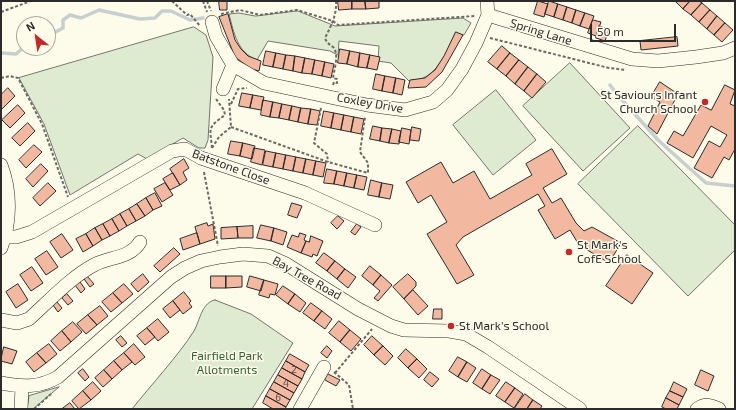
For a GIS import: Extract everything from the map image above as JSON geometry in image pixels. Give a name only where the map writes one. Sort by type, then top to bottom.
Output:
[{"type":"street","points":[[488,1],[488,15]]},
{"type":"street","name":"Coxley Drive","points":[[211,14],[216,36],[233,65],[264,83],[367,105],[405,110],[433,102],[447,90],[462,69],[488,15]]},
{"type":"street","name":"Spring Lane","points":[[488,15],[632,59],[658,61],[673,60],[723,52],[735,48]]},
{"type":"street","points":[[223,89],[233,65]]},
{"type":"street","name":"Batstone Close","points":[[3,242],[32,232],[172,151],[184,149],[201,158],[305,192],[375,224]]},
{"type":"street","points":[[1,164],[7,185],[8,199],[8,222],[3,242]]},
{"type":"street","points":[[1,320],[17,323],[29,319],[88,269],[101,262],[126,254],[137,247],[140,242]]},
{"type":"street","name":"Bay Tree Road","points":[[1,383],[22,387],[39,385],[58,377],[171,277],[185,268],[201,261],[243,254],[268,256],[286,264],[379,320],[404,330],[449,331],[466,334],[488,347],[580,409]]},
{"type":"street","points":[[300,409],[329,370]]},
{"type":"street","points":[[21,409],[22,387]]},
{"type":"street","points":[[697,409],[701,406],[709,405],[719,409]]},
{"type":"path","points":[[1,12],[30,1]]},
{"type":"path","points":[[172,1],[187,15],[190,14],[197,24]]},
{"type":"path","points":[[203,1],[211,14]]},
{"type":"path","points":[[207,1],[211,14]]},
{"type":"path","points":[[336,1],[336,9],[332,27],[325,38],[327,43],[334,49],[336,55],[333,78],[338,79]]},
{"type":"path","points":[[211,14],[240,10],[260,15],[297,10],[333,21],[338,24],[488,15]]},
{"type":"path","points":[[479,36],[609,68],[629,70]]},
{"type":"path","points":[[1,78],[10,76],[18,78],[42,124],[68,196],[68,204],[71,210]]},
{"type":"path","points":[[201,158],[212,148],[219,138],[231,127],[231,104],[227,92],[219,88],[214,93],[214,97],[224,110],[225,115],[215,121],[211,127],[212,148]]},
{"type":"path","points":[[321,104],[314,143],[327,154],[328,162]]},
{"type":"path","points":[[231,127],[328,162],[368,173],[368,163],[360,152],[367,105]]},
{"type":"path","points":[[203,171],[220,257]]},
{"type":"path","points":[[353,409],[349,385],[329,370],[379,320]]},
{"type":"green space","points":[[298,11],[335,26],[463,18],[471,23],[464,35],[456,33],[444,57],[433,71],[418,80],[409,81],[391,63],[378,61],[379,46],[339,41],[338,55],[330,51],[268,41],[257,60],[250,57],[237,41],[229,14],[239,13],[255,16]]},
{"type":"green space","points":[[194,27],[206,35],[213,57],[208,140],[205,148],[199,148],[183,138],[147,159],[138,154],[70,195],[44,124],[19,78]]},
{"type":"green space","points":[[570,63],[630,128],[583,171],[523,106]]},
{"type":"green space","points":[[496,90],[536,140],[493,175],[453,125]]},
{"type":"green space","points":[[638,126],[735,225],[735,250],[688,296],[578,184]]},
{"type":"green space","name":"Fairfield Park Allotments","points":[[215,300],[251,314],[293,343],[252,409],[132,409],[188,341],[207,304]]},
{"type":"green space","points":[[59,387],[33,409],[27,409],[29,396]]},
{"type":"building","points":[[219,1],[227,1],[227,10],[220,10]]},
{"type":"building","points":[[338,1],[352,1],[352,9],[339,10]]},
{"type":"building","points":[[352,1],[365,1],[366,9],[352,9]]},
{"type":"building","points":[[365,1],[379,1],[379,8],[366,9]]},
{"type":"building","points":[[538,1],[548,4],[544,17],[534,14]]},
{"type":"building","points":[[549,1],[558,4],[554,17],[545,14]]},
{"type":"building","points":[[690,1],[683,9],[676,2]]},
{"type":"building","points":[[690,1],[699,1],[702,3],[691,15],[683,9]]},
{"type":"building","points":[[702,3],[710,10],[699,22],[691,15]]},
{"type":"building","points":[[558,4],[567,7],[563,20],[554,17]]},
{"type":"building","points":[[567,7],[576,10],[572,23],[563,20]]},
{"type":"building","points":[[576,10],[585,13],[580,26],[572,23]]},
{"type":"building","points":[[710,10],[717,16],[707,29],[699,22]]},
{"type":"building","points":[[585,13],[594,16],[589,29],[580,26]]},
{"type":"building","points":[[228,14],[235,40],[241,49],[248,56],[261,61],[259,71],[251,69],[235,57],[219,17]]},
{"type":"building","points":[[717,16],[725,23],[714,35],[707,29]]},
{"type":"building","points":[[593,20],[601,22],[596,36],[588,33]]},
{"type":"building","points":[[725,23],[733,30],[722,42],[714,35]]},
{"type":"building","points":[[599,26],[609,29],[605,41],[596,38]]},
{"type":"building","points":[[456,32],[463,35],[442,72],[426,87],[408,88],[410,80],[425,78],[435,70]]},
{"type":"building","points":[[677,37],[678,46],[641,50],[640,41]]},
{"type":"building","points":[[502,46],[510,53],[497,69],[488,62]]},
{"type":"building","points":[[340,49],[350,51],[347,64],[338,63]]},
{"type":"building","points":[[266,51],[276,53],[273,67],[263,65]]},
{"type":"building","points":[[350,51],[360,53],[358,67],[347,64]]},
{"type":"building","points":[[276,53],[286,55],[283,69],[273,67]]},
{"type":"building","points":[[360,53],[370,55],[367,68],[358,67]]},
{"type":"building","points":[[510,53],[519,60],[506,76],[497,69]]},
{"type":"building","points":[[286,55],[295,56],[293,71],[283,69]]},
{"type":"building","points":[[370,55],[380,57],[377,70],[367,68]]},
{"type":"building","points":[[295,56],[305,58],[302,73],[293,71]]},
{"type":"building","points":[[305,58],[315,60],[312,74],[302,73]]},
{"type":"building","points":[[315,60],[325,62],[322,76],[312,74]]},
{"type":"building","points":[[519,60],[528,67],[515,84],[506,76]]},
{"type":"building","points":[[325,62],[334,64],[331,78],[322,76]]},
{"type":"building","points":[[528,67],[537,74],[524,91],[515,84]]},
{"type":"building","points":[[376,74],[385,76],[382,91],[373,89]]},
{"type":"building","points":[[537,74],[546,82],[532,98],[524,91]]},
{"type":"building","points":[[385,76],[396,78],[393,93],[382,91]]},
{"type":"building","points":[[396,78],[405,80],[402,95],[393,93]]},
{"type":"building","points":[[660,82],[678,94],[657,134],[648,126],[660,102],[651,97]]},
{"type":"building","points":[[725,85],[735,90],[730,104],[735,106],[735,149],[729,160],[724,157],[712,178],[694,168],[709,141],[720,147],[727,135],[711,126],[693,158],[667,143],[674,131],[683,136],[701,105],[711,110]]},
{"type":"building","points":[[8,88],[15,96],[1,110],[1,95]]},
{"type":"building","points":[[242,93],[253,95],[250,108],[239,106]]},
{"type":"building","points":[[253,95],[264,97],[261,110],[250,108]]},
{"type":"building","points":[[263,100],[273,102],[270,117],[261,115]]},
{"type":"building","points":[[273,102],[282,104],[279,118],[270,117]]},
{"type":"building","points":[[282,104],[292,106],[289,120],[279,118]]},
{"type":"building","points":[[18,105],[25,113],[10,128],[2,120]]},
{"type":"building","points":[[292,106],[301,108],[298,122],[289,120]]},
{"type":"building","points":[[301,108],[311,109],[308,124],[298,122]]},
{"type":"building","points":[[311,109],[320,111],[317,125],[308,124]]},
{"type":"building","points":[[324,111],[334,113],[331,128],[321,126]]},
{"type":"building","points":[[334,113],[344,115],[341,130],[331,128]]},
{"type":"building","points":[[344,115],[354,117],[351,132],[341,130]]},
{"type":"building","points":[[354,117],[364,119],[361,134],[351,132]]},
{"type":"building","points":[[28,123],[35,131],[20,146],[12,138]]},
{"type":"building","points":[[373,126],[382,128],[380,141],[370,139]]},
{"type":"building","points":[[412,127],[421,129],[419,141],[410,140]]},
{"type":"building","points":[[382,128],[392,129],[389,143],[380,141]]},
{"type":"building","points":[[402,128],[411,130],[409,144],[399,142]]},
{"type":"building","points":[[392,129],[401,131],[399,144],[389,143]]},
{"type":"building","points":[[231,141],[243,143],[240,156],[228,154]]},
{"type":"building","points":[[243,143],[255,146],[252,159],[240,156]]},
{"type":"building","points":[[34,145],[42,152],[26,168],[19,160]]},
{"type":"building","points":[[254,148],[265,150],[262,165],[251,162]]},
{"type":"building","points":[[552,149],[567,174],[543,188],[552,203],[561,198],[576,223],[584,231],[592,227],[621,243],[609,263],[579,245],[570,230],[555,239],[538,210],[545,206],[538,194],[463,237],[456,245],[474,275],[457,284],[427,234],[447,222],[431,195],[418,203],[406,182],[441,162],[453,183],[474,171],[490,199],[532,175],[526,164]]},
{"type":"building","points":[[266,151],[276,153],[273,167],[263,165]]},
{"type":"building","points":[[276,153],[286,155],[283,169],[273,167]]},
{"type":"building","points":[[286,155],[296,157],[293,171],[283,169]]},
{"type":"building","points":[[296,157],[306,159],[303,173],[293,171]]},
{"type":"building","points":[[184,159],[189,168],[183,172],[187,180],[180,185],[170,169]]},
{"type":"building","points":[[306,159],[316,161],[313,175],[303,173]]},
{"type":"building","points":[[316,161],[326,163],[323,177],[313,175]]},
{"type":"building","points":[[41,164],[48,171],[33,187],[26,179]]},
{"type":"building","points":[[327,169],[337,171],[334,184],[324,183]]},
{"type":"building","points":[[337,171],[347,173],[344,186],[334,184]]},
{"type":"building","points":[[173,173],[180,185],[170,190],[163,179]]},
{"type":"building","points":[[347,173],[357,175],[354,188],[344,186]]},
{"type":"building","points":[[357,175],[367,177],[364,190],[354,188]]},
{"type":"building","points":[[371,180],[382,183],[379,197],[368,195]]},
{"type":"building","points":[[48,183],[56,191],[40,206],[33,198]]},
{"type":"building","points":[[165,183],[173,195],[162,202],[154,189]]},
{"type":"building","points":[[382,183],[393,185],[390,199],[379,197]]},
{"type":"building","points":[[155,193],[162,206],[153,210],[146,198]]},
{"type":"building","points":[[146,198],[153,210],[145,216],[137,204]]},
{"type":"building","points":[[292,203],[302,206],[297,218],[288,215]]},
{"type":"building","points":[[137,204],[145,216],[136,221],[129,209]]},
{"type":"building","points":[[129,209],[136,221],[127,226],[120,214]]},
{"type":"building","points":[[120,214],[127,226],[119,231],[112,219]]},
{"type":"building","points":[[338,216],[344,221],[337,229],[331,223]]},
{"type":"building","points":[[112,219],[119,231],[110,236],[103,224]]},
{"type":"building","points":[[207,223],[208,226],[213,224],[215,239],[200,244],[195,227]]},
{"type":"building","points":[[103,224],[110,236],[102,240],[95,228]]},
{"type":"building","points":[[357,224],[361,227],[355,235],[351,232]]},
{"type":"building","points":[[261,225],[274,228],[271,241],[257,238]]},
{"type":"building","points":[[253,226],[253,238],[238,238],[237,227]]},
{"type":"building","points":[[237,227],[238,238],[221,239],[221,228]]},
{"type":"building","points":[[95,228],[102,240],[93,246],[86,234]]},
{"type":"building","points":[[274,228],[287,232],[283,245],[271,241]]},
{"type":"building","points":[[197,233],[200,244],[183,250],[180,239]]},
{"type":"building","points":[[300,233],[306,235],[304,240],[306,241],[301,253],[287,247],[292,235],[298,237]]},
{"type":"building","points":[[62,234],[73,250],[61,258],[50,242]]},
{"type":"building","points":[[86,234],[93,246],[83,252],[76,239]]},
{"type":"building","points":[[311,236],[323,241],[317,256],[313,254],[312,257],[301,253],[306,241],[309,242]]},
{"type":"building","points":[[174,248],[180,254],[160,272],[154,266]]},
{"type":"building","points":[[47,251],[58,267],[46,275],[35,259]]},
{"type":"building","points":[[324,253],[335,261],[327,271],[316,263]]},
{"type":"building","points":[[627,255],[653,273],[632,304],[606,286]]},
{"type":"building","points":[[335,261],[345,269],[337,279],[327,271]]},
{"type":"building","points":[[370,266],[381,275],[373,285],[362,276]]},
{"type":"building","points":[[32,267],[43,283],[31,291],[20,275]]},
{"type":"building","points":[[345,269],[356,277],[348,288],[337,279]]},
{"type":"building","points":[[143,274],[149,282],[138,292],[131,284]]},
{"type":"building","points":[[408,274],[416,282],[416,286],[404,299],[393,287]]},
{"type":"building","points":[[381,275],[392,285],[378,301],[374,298],[380,291],[373,285]]},
{"type":"building","points":[[87,276],[94,284],[90,287],[84,279]]},
{"type":"building","points":[[211,276],[226,276],[226,288],[211,288]]},
{"type":"building","points":[[226,276],[242,276],[242,287],[226,288]]},
{"type":"building","points":[[250,276],[264,280],[261,291],[247,287]]},
{"type":"building","points":[[264,280],[278,284],[275,295],[270,294],[269,298],[259,295]]},
{"type":"building","points":[[80,282],[85,289],[81,293],[75,285]]},
{"type":"building","points":[[18,284],[28,300],[16,308],[6,292]]},
{"type":"building","points":[[124,284],[133,294],[122,303],[113,293]]},
{"type":"building","points":[[283,286],[295,294],[288,304],[276,295]]},
{"type":"building","points":[[413,290],[428,306],[418,315],[404,299]]},
{"type":"building","points":[[184,292],[191,301],[189,303],[192,307],[183,314],[173,301]]},
{"type":"building","points":[[113,293],[122,303],[111,312],[102,302]]},
{"type":"building","points":[[67,294],[73,301],[68,305],[62,298]]},
{"type":"building","points":[[295,294],[306,303],[300,312],[288,304]]},
{"type":"building","points":[[173,301],[180,310],[170,318],[163,309]]},
{"type":"building","points":[[57,302],[62,308],[58,312],[53,305]]},
{"type":"building","points":[[311,303],[322,311],[314,321],[303,313]]},
{"type":"building","points":[[100,306],[108,316],[97,325],[88,315]]},
{"type":"building","points":[[434,309],[442,309],[442,319],[433,319]]},
{"type":"building","points":[[322,311],[332,319],[325,329],[314,321]]},
{"type":"building","points":[[88,315],[97,325],[86,334],[77,324]]},
{"type":"building","points":[[158,319],[169,332],[158,341],[147,328]]},
{"type":"building","points":[[339,321],[350,330],[340,342],[329,333]]},
{"type":"building","points":[[73,322],[82,332],[71,342],[62,331]]},
{"type":"building","points":[[147,328],[155,337],[145,345],[137,336]]},
{"type":"building","points":[[350,330],[361,339],[351,351],[340,342]]},
{"type":"building","points":[[62,331],[71,342],[60,351],[51,341]]},
{"type":"building","points":[[121,336],[127,343],[122,347],[116,340]]},
{"type":"building","points":[[372,336],[383,346],[374,355],[364,345]]},
{"type":"building","points":[[49,344],[57,354],[46,363],[37,353]]},
{"type":"building","points":[[134,344],[145,357],[135,365],[124,353]]},
{"type":"building","points":[[327,346],[332,351],[327,358],[321,353]]},
{"type":"building","points":[[383,346],[393,356],[385,365],[374,355]]},
{"type":"building","points":[[4,347],[17,351],[12,364],[1,361]]},
{"type":"building","points":[[406,349],[417,359],[408,368],[398,358]]},
{"type":"building","points":[[37,353],[46,363],[34,372],[26,362]]},
{"type":"building","points":[[124,353],[132,362],[122,370],[114,361]]},
{"type":"building","points":[[290,354],[309,365],[305,372],[286,361]]},
{"type":"building","points":[[458,357],[467,362],[458,377],[449,371]]},
{"type":"building","points":[[417,359],[427,369],[419,378],[408,368]]},
{"type":"building","points":[[114,361],[122,370],[112,379],[104,370]]},
{"type":"building","points":[[286,361],[305,372],[302,379],[282,368]]},
{"type":"building","points":[[467,362],[476,368],[467,382],[458,377]]},
{"type":"building","points":[[282,368],[302,379],[298,386],[278,375]]},
{"type":"building","points":[[83,369],[89,377],[85,381],[78,373]]},
{"type":"building","points":[[482,369],[491,375],[482,389],[473,383]]},
{"type":"building","points":[[104,370],[112,379],[103,387],[95,378]]},
{"type":"building","points":[[701,370],[714,376],[708,391],[695,385]]},
{"type":"building","points":[[430,372],[439,379],[432,387],[424,380]]},
{"type":"building","points":[[328,374],[340,380],[336,386],[325,380]]},
{"type":"building","points":[[278,375],[298,386],[294,393],[274,382]]},
{"type":"building","points":[[491,375],[500,380],[490,394],[482,389]]},
{"type":"building","points":[[93,382],[101,391],[91,400],[83,391]]},
{"type":"building","points":[[274,382],[294,393],[290,400],[270,389]]},
{"type":"building","points":[[506,382],[515,388],[505,402],[496,396]]},
{"type":"building","points":[[674,382],[687,389],[683,397],[670,391]]},
{"type":"building","points":[[515,388],[523,394],[514,408],[505,402]]},
{"type":"building","points":[[270,389],[290,400],[286,407],[266,396]]},
{"type":"building","points":[[83,391],[91,400],[79,409],[72,401]]},
{"type":"building","points":[[670,391],[683,397],[679,405],[666,398]]},
{"type":"building","points":[[525,394],[533,400],[527,409],[515,408]]},
{"type":"building","points":[[266,396],[286,407],[285,409],[273,409],[263,403]]},
{"type":"building","points":[[666,398],[679,405],[677,409],[666,409],[662,407]]},
{"type":"building","points":[[533,400],[542,406],[540,409],[527,409]]},
{"type":"building","points":[[70,403],[75,409],[62,409]]},
{"type":"waterway","points":[[56,32],[63,28],[63,20],[70,15],[81,18],[99,10],[140,19],[155,18],[162,11],[171,11],[190,20],[203,18]]},
{"type":"waterway","points":[[1,53],[16,54]]},
{"type":"waterway","points":[[610,85],[658,140],[706,183],[735,186]]},
{"type":"place","name":"St Saviours Infant Church School","points":[[705,102]]},
{"type":"place","name":"St Mark's CofE School","points":[[569,252]]},
{"type":"place","name":"St Mark's School","points":[[451,326]]}]
